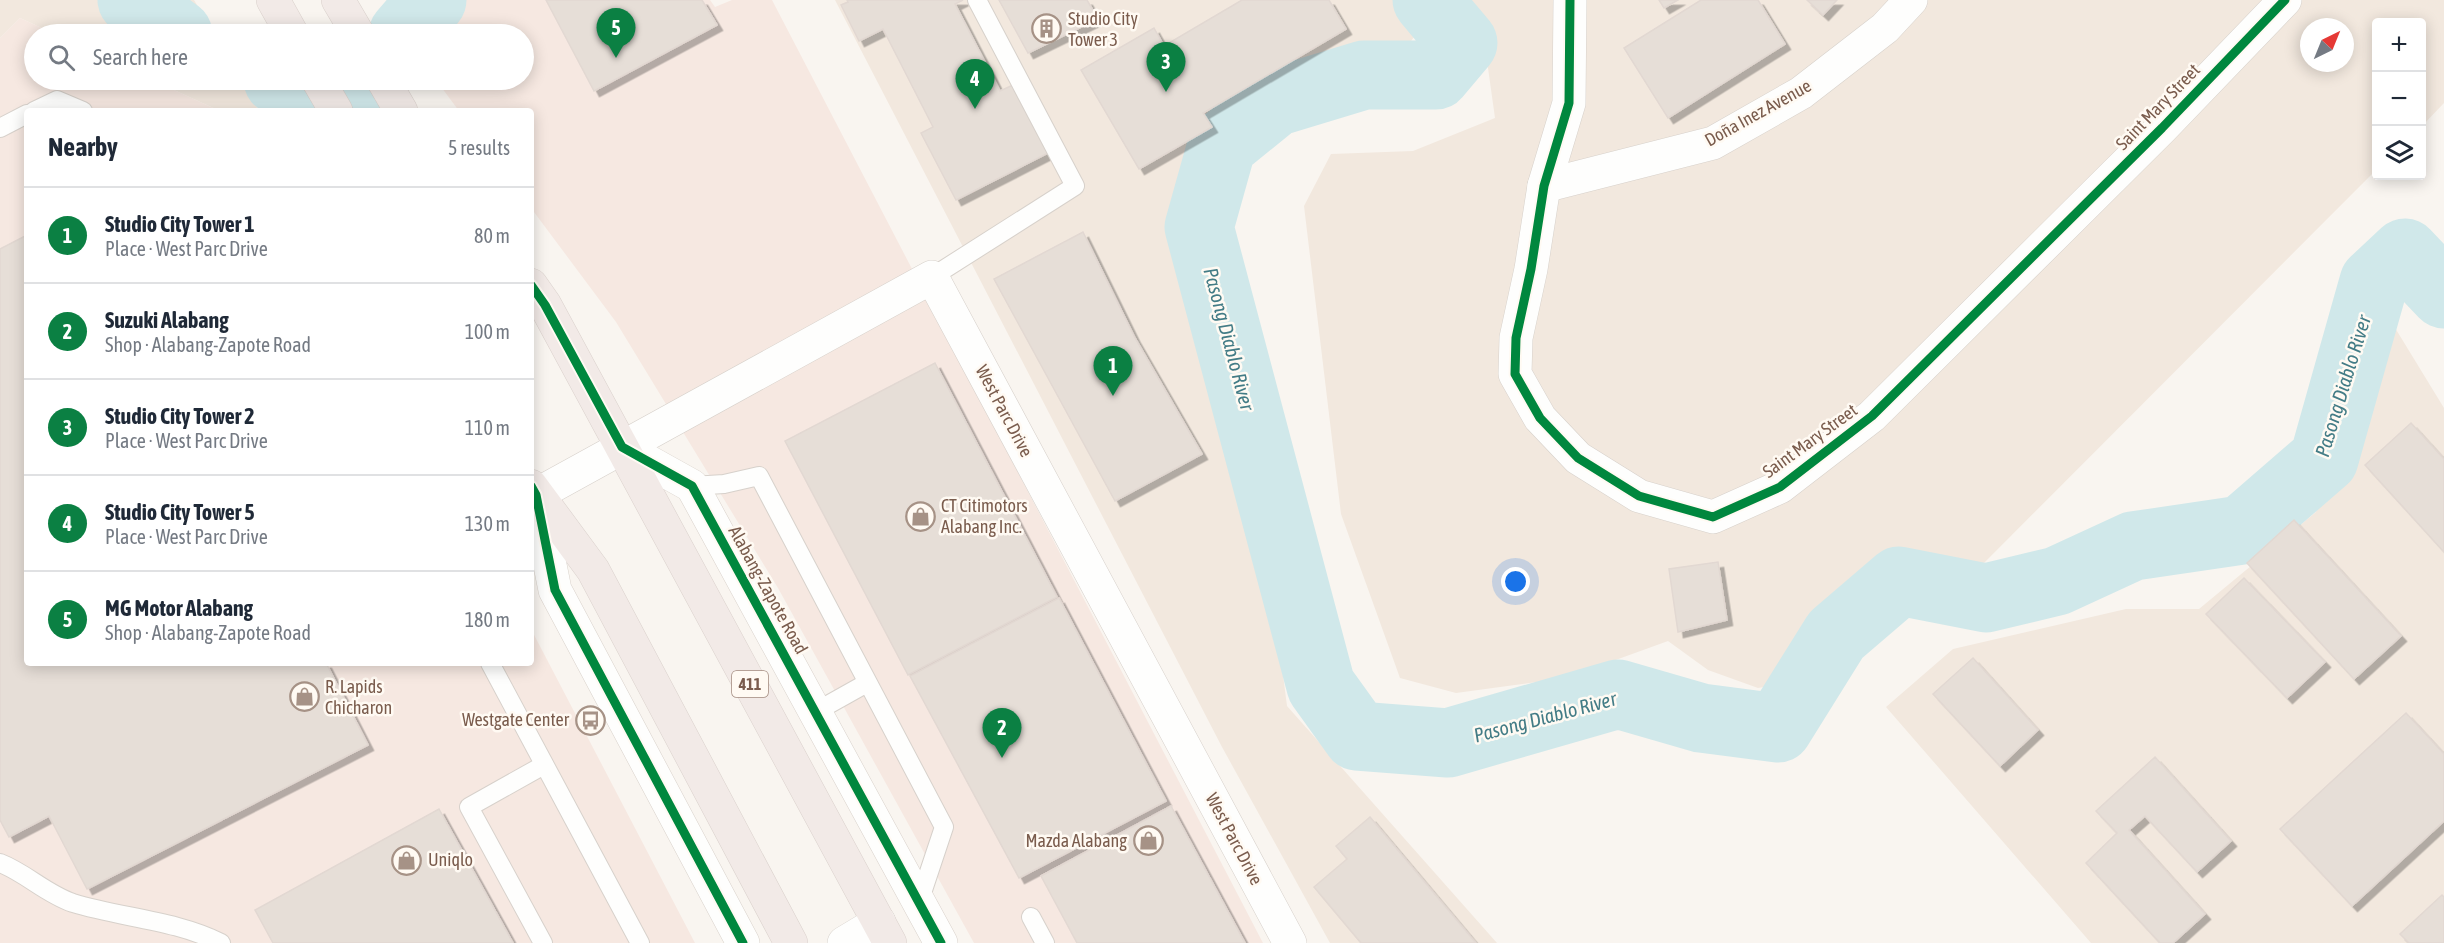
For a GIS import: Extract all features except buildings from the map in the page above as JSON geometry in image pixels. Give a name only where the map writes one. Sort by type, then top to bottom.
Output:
[{"type":"highway","points":[[338,0],[352,24]]},
{"type":"highway","points":[[324,90],[334,108]]},
{"type":"highway","points":[[389,90],[399,108]]},
{"type":"highway","name":"411","points":[[534,289],[545,305],[885,932]]},
{"type":"highway","points":[[534,491],[593,570],[791,943]]},
{"type":"street","name":"Saint Mary Street","points":[[1570,0],[1569,103],[1544,186],[1531,269],[1516,338],[1515,374],[1540,418],[1578,458],[1639,496],[1713,517],[1780,488],[1872,416],[2162,128],[2285,0]]},
{"type":"street","name":"Doña Inez Avenue","points":[[1544,186],[1713,143],[1801,93],[1885,28],[1911,0]]},
{"type":"street","points":[[534,490],[622,447],[932,277]]},
{"type":"street","name":"West Parc Drive","points":[[932,277],[1290,943]]},
{"type":"street","points":[[622,447],[692,486]]},
{"type":"street","name":"Alabang-Zapote Road","points":[[692,486],[817,711],[941,943]]},
{"type":"street","points":[[534,495],[555,590],[743,943]]},
{"type":"street","points":[[844,943],[885,932]]},
{"type":"lane","points":[[932,277],[1075,186],[977,0]]},
{"type":"lane","points":[[40,108],[57,100],[76,108]]},
{"type":"lane","points":[[0,128],[24,116]]},
{"type":"lane","points":[[692,486],[724,484],[759,477],[944,827],[919,902]]},
{"type":"lane","points":[[492,666],[640,943]]},
{"type":"lane","points":[[817,711],[867,683]]},
{"type":"lane","points":[[543,943],[469,807],[544,765]]},
{"type":"lane","points":[[0,863],[38,887],[71,902],[189,929],[221,943]]},
{"type":"lane","points":[[1031,916],[1046,943]]},
{"type":"shaded area","points":[[0,0],[194,0],[208,24],[33,24],[20,18],[0,38]]},
{"type":"shaded area","points":[[465,0],[710,0],[715,7],[732,0],[772,0],[1263,943],[974,943],[778,588],[616,322],[534,212],[534,108],[457,108],[443,90],[534,90],[534,24],[442,24]]},
{"type":"shaded area","points":[[835,0],[1401,0],[1414,15],[1414,37],[1400,56],[1369,61],[1319,60],[1277,71],[1230,106],[1205,141],[1189,213],[1220,359],[1265,535],[1287,706],[1497,943],[1330,943],[1222,747]]},
{"type":"shaded area","points":[[1458,0],[2444,0],[2444,103],[2426,122],[2426,18],[2372,18],[2372,174],[1977,570],[1868,563],[1825,621],[1790,682],[1758,688],[1708,670],[1668,641],[1566,678],[1456,693],[1400,678],[1341,514],[1304,206],[1331,154],[1413,151],[1495,118],[1482,25]]},
{"type":"shaded area","name":"Westgate Center","points":[[20,18],[33,24],[24,24],[24,90],[174,90],[213,108],[24,108],[24,666],[534,666],[534,635],[695,943],[0,943],[0,38]]},
{"type":"shaded area","points":[[174,90],[246,90],[257,108],[213,108]]},
{"type":"shaded area","points":[[2389,318],[2444,408],[2444,943],[2091,943],[1886,707],[1953,649],[2126,609],[2199,609],[2316,512],[2369,327]]},
{"type":"waterway","name":"Pasong Diablo River","points":[[132,0],[164,24]]},
{"type":"waterway","name":"Pasong Diablo River","points":[[412,24],[432,0]]},
{"type":"waterway","name":"Pasong Diablo River","points":[[1427,0],[1463,43],[1436,75],[1364,75],[1275,102],[1222,145],[1199,227],[1321,686],[1357,736],[1448,743],[1618,694],[1701,718],[1778,728],[1836,635],[1899,581],[1986,598],[2057,581],[2133,546],[2242,530],[2324,459],[2374,282],[2405,253],[2444,294]]},
{"type":"cycle path","points":[[1570,0],[1569,103],[1544,186],[1531,269],[1516,338],[1515,374],[1540,418],[1578,458],[1639,496],[1713,517],[1780,487],[1872,416],[2162,128],[2285,0]]},
{"type":"cycle path","points":[[534,289],[545,305],[622,447],[692,486],[941,943]]},
{"type":"cycle path","points":[[534,491],[555,590],[743,943]]},
{"type":"place","name":"Studio City Tower 3","points":[[1047,29]]},
{"type":"place","name":"MG Motor Alabang","points":[[616,58]]},
{"type":"place","name":"Studio City Tower 2","points":[[1166,92]]},
{"type":"place","name":"Studio City Tower 5","points":[[975,109]]},
{"type":"place","name":"Studio City Tower 1","points":[[1113,396]]},
{"type":"place","name":"CT Citimotors Alabang Inc.","points":[[920,516]]},
{"type":"place","name":"R. Lapids Chicharon","points":[[304,697]]},
{"type":"place","name":"Westgate Center","points":[[590,720]]},
{"type":"place","name":"Suzuki Alabang","points":[[1002,758]]},
{"type":"place","name":"Mazda Alabang","points":[[1148,841]]},
{"type":"place","name":"Uniqlo","points":[[407,860]]}]
